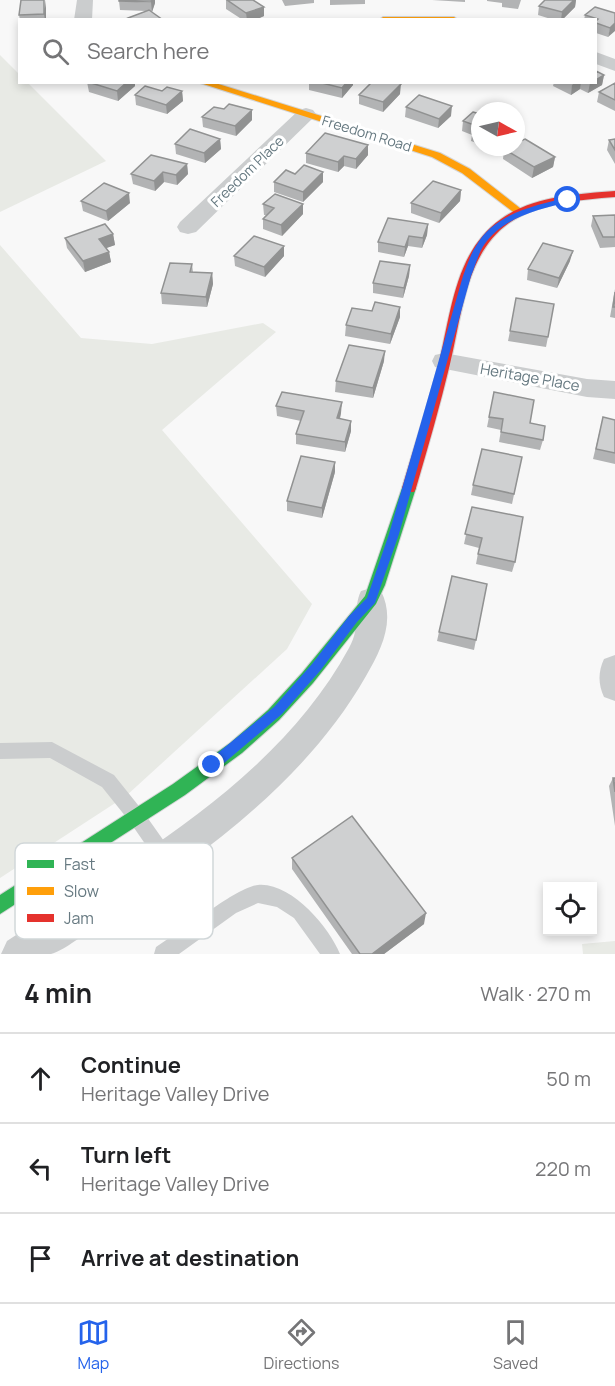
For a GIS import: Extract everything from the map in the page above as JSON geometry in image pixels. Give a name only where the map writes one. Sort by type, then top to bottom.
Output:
[{"type":"street","points":[[83,18],[85,0]]},
{"type":"street","points":[[597,57],[615,66]]},
{"type":"street","name":"Freedom Road","points":[[209,84],[436,155],[466,171],[520,212]]},
{"type":"street","name":"Freedom Place","points":[[188,228],[306,114]]},
{"type":"street","points":[[95,843],[212,765],[271,717],[298,690],[353,619],[371,600],[387,558],[475,253],[493,231],[520,212],[554,202],[615,194]]},
{"type":"street","name":"Heritage Place","points":[[444,362],[587,388],[615,390]]},
{"type":"street","points":[[183,843],[211,824],[264,781],[322,716],[354,668],[363,648],[373,624],[371,600]]},
{"type":"street","points":[[615,669],[615,687]]},
{"type":"street","points":[[0,905],[15,895]]},
{"type":"street","points":[[20,954],[42,939]]},
{"type":"lane","points":[[0,751],[52,750],[108,781],[155,843]]},
{"type":"lane","points":[[213,919],[230,907],[258,894],[281,899],[300,912],[331,954]]},
{"type":"lane","points":[[171,952],[187,939]]},
{"type":"shaded area","points":[[0,55],[18,73],[18,84],[29,84],[106,161],[0,212]]},
{"type":"shaded area","points":[[0,245],[81,338],[152,344],[263,323],[276,332],[162,430],[312,604],[287,649],[126,796],[54,843],[15,843],[15,868],[0,878]]},
{"type":"shaded area","points":[[615,941],[615,954],[583,954],[582,944]]},
{"type":"building","points":[[21,0],[44,0],[44,14],[19,15]]},
{"type":"building","points":[[119,0],[152,0],[151,2]]},
{"type":"building","points":[[227,0],[253,0],[264,7],[246,13]]},
{"type":"building","points":[[545,0],[574,0],[562,12],[539,6]]},
{"type":"building","points":[[595,7],[615,13],[615,23],[610,28],[597,23],[597,18],[585,15]]},
{"type":"building","points":[[149,10],[160,18],[128,18]]},
{"type":"building","points":[[597,72],[604,75],[597,79]]},
{"type":"building","points":[[615,83],[615,100],[599,92]]},
{"type":"building","points":[[94,84],[125,84],[117,91]]},
{"type":"building","points":[[326,84],[345,84],[342,88]]},
{"type":"building","points":[[370,84],[401,84],[383,102],[359,95]]},
{"type":"building","points":[[145,86],[162,91],[167,87],[182,91],[166,105],[135,95]]},
{"type":"building","points":[[419,95],[452,106],[439,119],[406,107]]},
{"type":"building","points":[[229,104],[252,110],[235,126],[202,117],[214,107],[224,109]]},
{"type":"building","points":[[471,114],[471,124],[463,121]]},
{"type":"building","points":[[190,129],[220,139],[204,153],[175,144]]},
{"type":"building","points":[[325,133],[368,145],[356,159],[344,156],[338,162],[306,153]]},
{"type":"building","points":[[525,139],[555,157],[534,167],[516,156],[525,156]]},
{"type":"building","points":[[615,139],[615,150],[609,140]]},
{"type":"building","points":[[151,155],[187,164],[176,175],[163,172],[154,181],[131,174]]},
{"type":"building","points":[[304,165],[323,172],[303,192],[274,182],[286,170],[295,174]]},
{"type":"building","points":[[433,181],[461,190],[441,213],[411,203]]},
{"type":"building","points":[[104,183],[129,193],[106,211],[81,201]]},
{"type":"building","points":[[275,194],[303,204],[281,225],[263,219],[274,208],[263,204]]},
{"type":"building","points":[[615,215],[615,237],[603,237],[593,216]]},
{"type":"building","points":[[388,218],[428,224],[423,238],[409,236],[405,247],[378,242]]},
{"type":"building","points":[[105,224],[113,234],[99,239],[109,252],[83,261],[65,238]]},
{"type":"building","points":[[254,236],[284,246],[264,267],[234,256]]},
{"type":"building","points":[[543,243],[573,251],[559,278],[528,269]]},
{"type":"building","points":[[380,261],[410,265],[404,288],[373,283]]},
{"type":"building","points":[[170,263],[192,264],[190,272],[212,273],[206,297],[161,293]]},
{"type":"building","points":[[516,298],[554,304],[548,337],[510,331]]},
{"type":"building","points":[[375,302],[400,307],[391,334],[346,325],[352,308],[372,311]]},
{"type":"building","points":[[349,345],[385,351],[373,388],[336,381]]},
{"type":"building","points":[[282,392],[342,402],[337,418],[351,421],[345,442],[296,434],[304,411],[276,406]]},
{"type":"building","points":[[494,392],[534,400],[530,423],[545,426],[543,440],[501,432],[503,419],[489,417]]},
{"type":"building","points":[[603,417],[615,420],[615,453],[596,449]]},
{"type":"building","points":[[482,449],[522,457],[514,494],[473,485]]},
{"type":"building","points":[[301,456],[335,462],[322,508],[287,501]]},
{"type":"building","points":[[472,507],[523,517],[515,562],[478,554],[482,538],[465,534]]},
{"type":"building","points":[[452,576],[487,584],[476,640],[439,632]]},
{"type":"building","points":[[352,816],[426,913],[372,954],[360,954],[292,858]]},
{"type":"traffic: fast","points":[[98,843],[179,790],[236,748],[274,715],[308,678],[371,600],[378,585],[409,488]]},
{"type":"traffic: fast","points":[[0,905],[15,896]]},
{"type":"traffic: slow","points":[[207,84],[436,155],[466,171],[520,212]]},
{"type":"traffic: jam","points":[[409,488],[444,365],[462,286],[478,250],[490,234],[505,221],[530,208],[572,198],[615,194]]},
{"type":"route","points":[[212,765],[237,747],[298,690],[353,619],[371,600],[394,534],[467,276],[480,245],[499,225],[520,212],[540,205],[568,200]]}]
